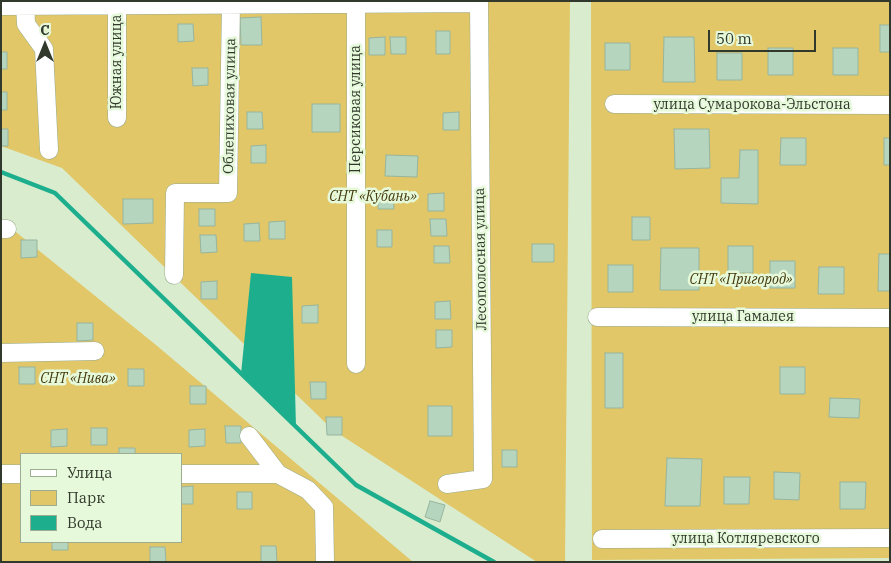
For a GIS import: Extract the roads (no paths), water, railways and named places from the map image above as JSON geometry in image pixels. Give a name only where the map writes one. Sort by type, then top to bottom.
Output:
[{"type":"street","name":"Южная улица","points":[[1,6],[25,4],[479,3]]},
{"type":"street","name":"Лесополосная улица","points":[[447,484],[483,479],[479,3]]},
{"type":"street","points":[[25,4],[26,24],[44,49],[49,150]]},
{"type":"street","name":"Облепиховая улица","points":[[174,275],[175,193],[228,193],[231,4]]},
{"type":"street","name":"Персиковая улица","points":[[356,4],[356,364]]},
{"type":"street","name":"Южная улица","points":[[117,5],[118,118]]},
{"type":"street","name":"улица Сумарокова-Эльстона","points":[[614,104],[890,105]]},
{"type":"street","name":"улица Гамалея","points":[[597,317],[890,318]]},
{"type":"street","points":[[1,353],[96,351]]},
{"type":"street","points":[[249,436],[278,474],[308,490],[324,507],[325,562]]},
{"type":"street","points":[[1,474],[20,474]]},
{"type":"street","points":[[182,474],[278,474]]},
{"type":"street","name":"улица Котляревского","points":[[602,539],[890,538]]},
{"type":"water","points":[[251,273],[292,277],[296,427],[241,374]]},
{"type":"waterway","points":[[1,172],[55,193],[356,485],[494,562]]},
{"type":"park label","name":"СНТ «Кубань»","points":[[373,197]]},
{"type":"park label","name":"СНТ «Пригород»","points":[[741,280]]},
{"type":"park label","name":"СНТ «Нива»","points":[[78,379]]}]
